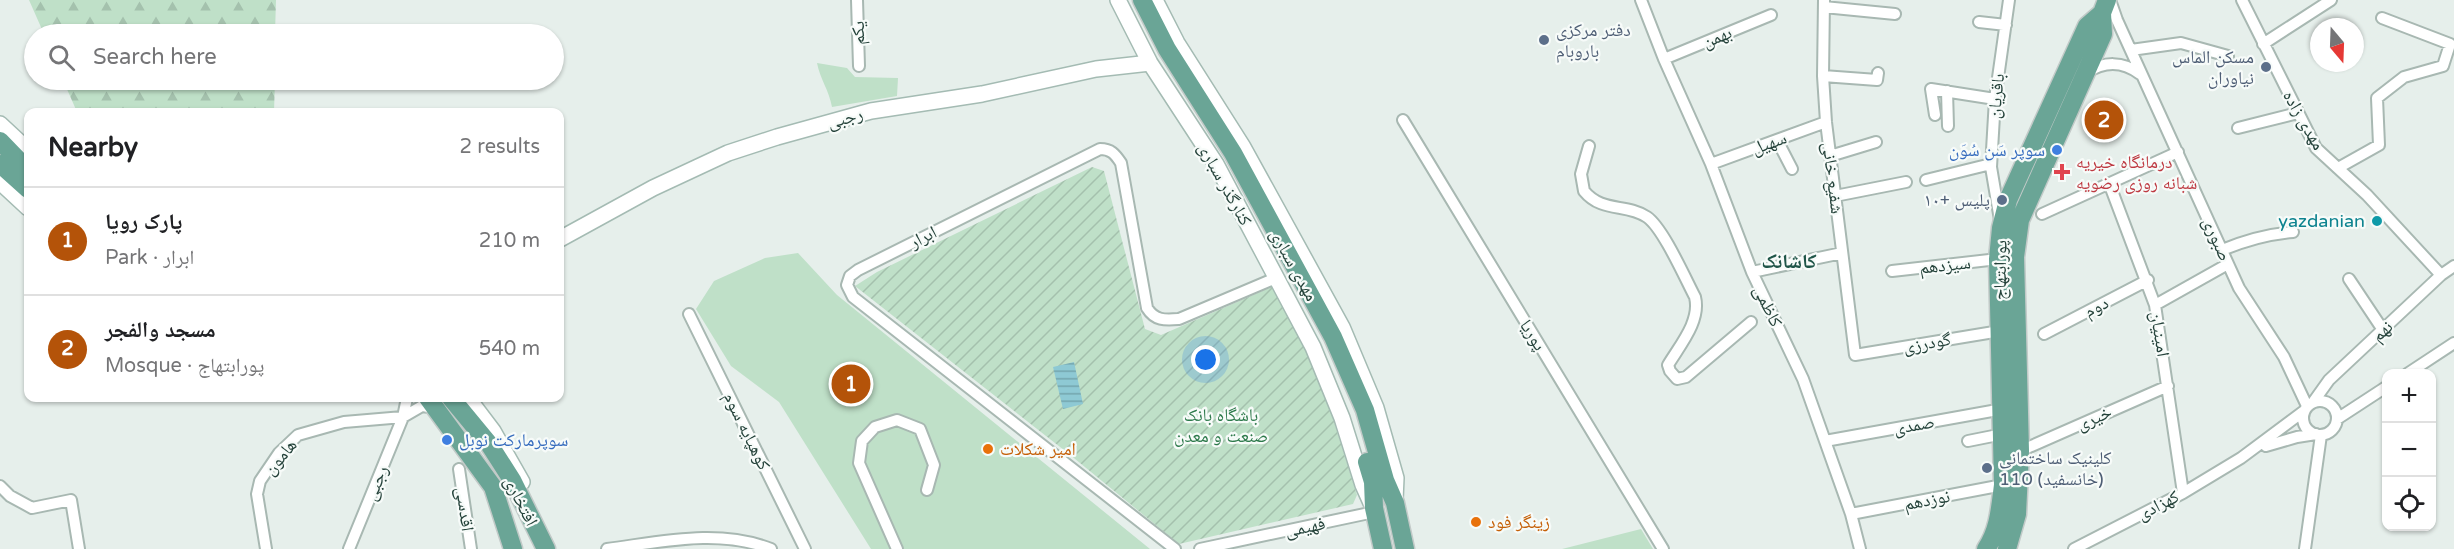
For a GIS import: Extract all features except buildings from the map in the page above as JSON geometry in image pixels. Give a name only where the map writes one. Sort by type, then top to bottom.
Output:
[{"type":"main road","name":"کنارگذر سباری","points":[[1118,0],[1150,63],[1216,164],[1313,347],[1342,418],[1363,485],[1374,510]]},
{"type":"main road","points":[[1131,0],[1158,56],[1224,159],[1324,343],[1356,423],[1373,482],[1374,510],[1383,549]]},
{"type":"main road","name":"مهدی سباری","points":[[1142,0],[1167,49],[1233,153],[1333,337],[1365,410],[1385,480],[1395,503],[1405,549]]},
{"type":"main road","name":"کنارگذر سباری","points":[[1155,0],[1177,43],[1243,147],[1342,327],[1376,408],[1396,478],[1395,503]]},
{"type":"main road","name":"پورابتهاج","points":[[2007,549],[2017,514],[2020,451],[2016,234],[2030,196],[2103,34],[2106,4]]},
{"type":"main road","name":"پورابتهاج","points":[[1986,549],[1993,540],[1999,520],[2003,486],[1998,259],[2001,228],[2008,200],[2086,26],[2106,4]]},
{"type":"main road","name":"رجبی","points":[[564,237],[653,188],[717,158],[777,137],[871,111],[982,94],[1096,69],[1150,63]]},
{"type":"main road","points":[[0,124],[24,146]]},
{"type":"main road","points":[[0,141],[24,166]]},
{"type":"main road","points":[[0,164],[24,185]]},
{"type":"main road","points":[[0,182],[24,204]]},
{"type":"main road","name":"افتخاری","points":[[439,402],[489,444],[512,480],[546,549]]},
{"type":"main road","name":"افتخاری","points":[[439,402],[493,487],[513,549]]},
{"type":"main road","points":[[471,402],[493,431],[519,476],[533,506],[546,549]]},
{"type":"street","name":"یکم","points":[[857,0],[859,66]]},
{"type":"street","name":"کاظمی","points":[[1641,0],[1664,59],[1712,164],[1752,273],[1803,379],[1851,514],[1860,549]]},
{"type":"street","name":"باقریان","points":[[2001,228],[1991,164],[1995,99],[2008,0]]},
{"type":"street","points":[[2264,44],[2331,0]]},
{"type":"street","name":"مهدی زاده","points":[[2246,2],[2264,44],[2316,148],[2367,195],[2441,275]]},
{"type":"street","points":[[1824,4],[1895,14]]},
{"type":"street","name":"شفیع خانی","points":[[1824,4],[1823,76],[1826,122],[1855,356]]},
{"type":"street","name":"صبوری","points":[[2106,4],[2131,50],[2239,288],[2284,357],[2308,406]]},
{"type":"street","name":"بهمن","points":[[1664,59],[1771,15]]},
{"type":"street","points":[[2338,168],[2379,145],[2377,98],[2404,77],[2443,66],[2450,44],[2382,18]]},
{"type":"street","points":[[1979,22],[2006,25]]},
{"type":"street","points":[[2131,50],[2181,44],[2228,56]]},
{"type":"street","points":[[2083,75],[2095,68],[2114,63],[2130,66],[2143,77]]},
{"type":"street","points":[[1823,76],[1877,76]]},
{"type":"street","points":[[1935,115],[1931,89],[1995,99]]},
{"type":"street","points":[[1947,91],[1948,126]]},
{"type":"street","points":[[2238,128],[2298,113]]},
{"type":"street","name":"پوریا","points":[[1403,120],[1663,549]]},
{"type":"street","name":"سهیل","points":[[1712,164],[1826,122]]},
{"type":"street","points":[[1777,140],[1791,169]]},
{"type":"street","points":[[1830,156],[1876,142]]},
{"type":"street","points":[[1589,146],[1581,174],[1584,191],[1600,205],[1638,214],[1652,223],[1695,297],[1697,306],[1695,320],[1668,365],[1673,376],[1677,379],[1686,377],[1751,322]]},
{"type":"street","name":"ابرار","points":[[1175,549],[853,297],[847,285],[850,276],[1100,149],[1108,149],[1121,163],[1147,308],[1151,315],[1163,320],[1179,319],[1276,278]]},
{"type":"street","points":[[2042,214],[2178,152]]},
{"type":"street","points":[[1926,180],[1991,164]]},
{"type":"street","points":[[1835,196],[1906,182]]},
{"type":"street","name":"امینیان","points":[[2109,183],[2148,280],[2155,305],[2183,493]]},
{"type":"street","points":[[2222,250],[2249,239],[2273,233],[2293,232]]},
{"type":"street","points":[[1752,273],[1842,253]]},
{"type":"street","name":"سیزدهم","points":[[1892,271],[1998,259]]},
{"type":"street","points":[[2155,305],[2228,264]]},
{"type":"street","name":"نهم","points":[[2308,406],[2330,380],[2441,275],[2454,266]]},
{"type":"street","points":[[2349,279],[2383,330]]},
{"type":"street","name":"دوم","points":[[2044,334],[2148,280]]},
{"type":"street","name":"کوهپایه سوم","points":[[689,314],[805,549]]},
{"type":"street","name":"گودرزی","points":[[1855,356],[2000,331]]},
{"type":"street","points":[[2415,369],[2454,343]]},
{"type":"street","name":"خیری","points":[[2020,451],[2168,386]]},
{"type":"street","points":[[2337,419],[2335,408],[2326,401],[2308,406],[2303,417],[2306,428],[2319,435],[2332,430],[2337,419],[2382,390]]},
{"type":"street","name":"رجبی","points":[[349,549],[403,417],[405,402]]},
{"type":"street","name":"هامون","points":[[266,549],[257,494],[261,481],[279,453],[298,435],[344,422],[403,417],[422,406],[435,402]]},
{"type":"street","name":"کهزادی","points":[[2241,458],[2308,406]]},
{"type":"street","name":"صمدی","points":[[1825,441],[2003,409]]},
{"type":"street","points":[[897,549],[859,463],[862,441],[875,427],[897,420],[920,429],[934,465],[927,490]]},
{"type":"street","points":[[1968,441],[2003,434]]},
{"type":"street","points":[[2305,549],[2319,435]]},
{"type":"street","name":"کهزادی","points":[[2074,549],[2183,493],[2241,458],[2273,443],[2319,435]]},
{"type":"street","name":"اقدسی","points":[[459,469],[471,549]]},
{"type":"street","points":[[0,486],[10,496],[32,508],[71,500],[79,549]]},
{"type":"street","name":"نوزدهم","points":[[1851,514],[2003,486]]},
{"type":"street","name":"فهیمی","points":[[1200,549],[1374,510]]},
{"type":"street","points":[[607,549],[722,537],[757,543],[771,549]]},
{"type":"green space","points":[[29,0],[276,0],[275,24],[40,24]]},
{"type":"green space","points":[[817,63],[847,68],[855,77],[898,78],[897,96],[832,107]]},
{"type":"green space","points":[[67,90],[275,90],[274,108],[75,108]]},
{"type":"green space","name":"باشگاه بانک صنعت و معدن","points":[[1092,167],[1104,171],[1145,329],[1161,335],[1274,286],[1320,377],[1357,495],[1353,504],[1179,544],[1069,454],[855,286],[877,272]]},
{"type":"green space","points":[[798,253],[837,295],[1150,549],[871,549],[779,402],[731,366],[696,309],[714,281],[765,258]]},
{"type":"green space","points":[[1641,529],[1653,549],[1562,549]]},
{"type":"water","points":[[1074,362],[1083,404],[1063,409],[1053,367]]},
{"type":"place","name":"دفتر مرکزی باروبام","points":[[1544,40]]},
{"type":"place","name":"مسکن الماس نیاوران","points":[[2266,67]]},
{"type":"place","name":"مسجد والفجر","points":[[2104,120]]},
{"type":"place","name":"سوپر سَن سُوَن","points":[[2057,150]]},
{"type":"place","name":"درمانگاه خیریه شبانه روزی رضویه","points":[[2062,172]]},
{"type":"place","name":"پلیس +۱۰","points":[[2002,200]]},
{"type":"place","name":"yazdanian","points":[[2377,221]]},
{"type":"place","name":"پارک رویا","points":[[851,384]]},
{"type":"place","name":"سوپرمارکت نوبل","points":[[447,440]]},
{"type":"place","name":"امیر شکلات","points":[[988,449]]},
{"type":"place","name":"کلینیک ساختمانی 110 (خانسفید)","points":[[1987,468]]},
{"type":"place","name":"زینگر فود","points":[[1476,522]]},
{"type":"district","name":"کاشانک","points":[[1789,261]]}]
